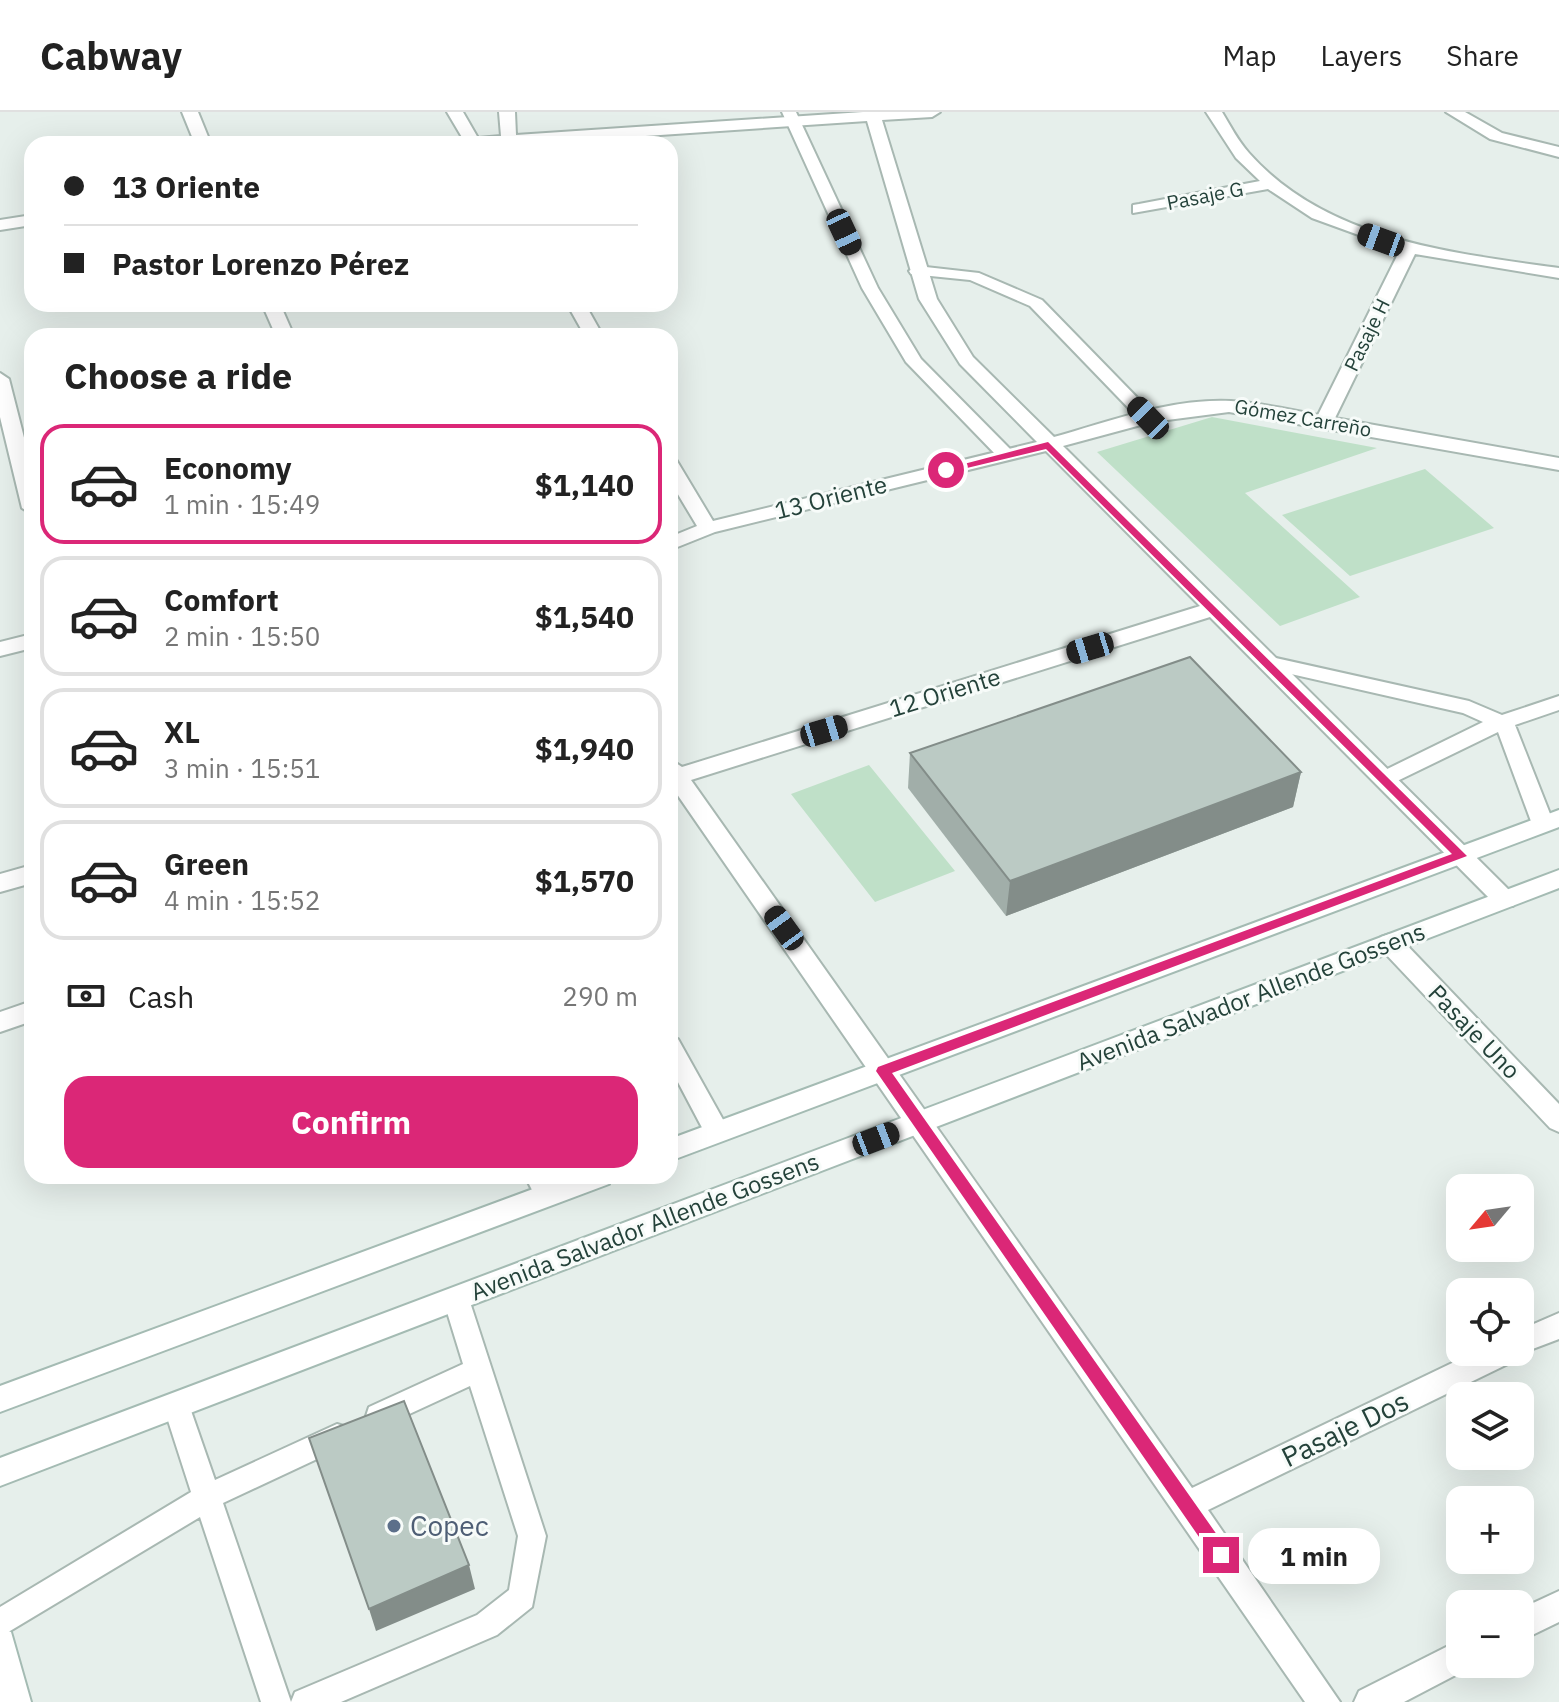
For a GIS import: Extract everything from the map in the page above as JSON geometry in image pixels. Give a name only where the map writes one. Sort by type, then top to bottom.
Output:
[{"type":"street","points":[[190,112],[200,136]]},
{"type":"street","points":[[455,112],[465,136]]},
{"type":"street","points":[[507,112],[509,136]]},
{"type":"street","points":[[565,136],[790,116],[932,112]]},
{"type":"street","points":[[1214,112],[1238,154],[1270,184],[1330,220],[1409,249],[1559,273]]},
{"type":"street","points":[[1454,112],[1496,136],[1559,152]]},
{"type":"street","points":[[873,114],[917,271],[944,328],[966,360],[1505,900]]},
{"type":"street","name":"Pasaje G","points":[[1139,209],[1270,184]]},
{"type":"street","points":[[0,225],[24,221]]},
{"type":"street","name":"Pasaje H","points":[[1324,421],[1409,249]]},
{"type":"street","points":[[0,379],[24,476]]},
{"type":"street","name":"Gómez Carreño","points":[[1048,445],[1148,418],[1214,405],[1324,421],[1559,464]]},
{"type":"street","name":"13 Oriente","points":[[678,541],[708,528],[1048,445]]},
{"type":"street","points":[[678,478],[708,528]]},
{"type":"street","points":[[678,506],[694,505]]},
{"type":"street","name":"12 Oriente","points":[[678,770],[1213,609]]},
{"type":"street","points":[[0,649],[24,643]]},
{"type":"street","points":[[678,779],[1324,1702]]},
{"type":"street","points":[[678,1147],[1551,821]]},
{"type":"street","points":[[0,883],[24,876]]},
{"type":"street","name":"Avenida Salvador Allende Gossens","points":[[0,1472],[1559,879]]},
{"type":"street","name":"Pasaje Uno","points":[[1390,943],[1559,1121]]},
{"type":"street","points":[[0,1022],[24,1014]]},
{"type":"street","points":[[0,1399],[542,1186]]},
{"type":"street","points":[[1534,1337],[1559,1325]]},
{"type":"street","name":"Pasaje Dos","points":[[1186,1506],[1475,1366]]},
{"type":"street","points":[[1534,1619],[1559,1606]]},
{"type":"street","points":[[0,1643],[15,1702]]},
{"type":"street","points":[[1370,1702],[1446,1663]]},
{"type":"lane","points":[[790,116],[870,288],[914,362],[1006,455]]},
{"type":"lane","points":[[917,271],[973,276],[1036,303],[1148,418]]},
{"type":"lane","points":[[1267,662],[1469,708],[1501,722],[1509,731],[1551,821]]},
{"type":"lane","points":[[1384,779],[1501,722],[1559,703]]},
{"type":"lane","points":[[678,1060],[717,1132]]},
{"type":"lane","points":[[306,1702],[487,1625],[522,1597],[532,1536],[456,1299]]},
{"type":"lane","points":[[0,1623],[207,1497],[479,1369]]},
{"type":"lane","points":[[176,1405],[276,1702]]},
{"type":"green space","points":[[1212,417],[1377,448],[1245,493],[1360,597],[1280,626],[1097,452]]},
{"type":"green space","points":[[1425,469],[1494,528],[1350,576],[1282,515]]},
{"type":"green space","points":[[869,765],[955,871],[875,902],[791,794]]},
{"type":"building","points":[[1190,657],[1301,772],[1010,881],[910,753]]},
{"type":"building","name":"Copec","points":[[404,1401],[469,1565],[369,1609],[309,1438]]},
{"type":"place","name":"Copec","points":[[394,1526]]},
{"type":"route","points":[[946,470],[1048,445],[1461,856],[883,1071],[1221,1555]]}]
